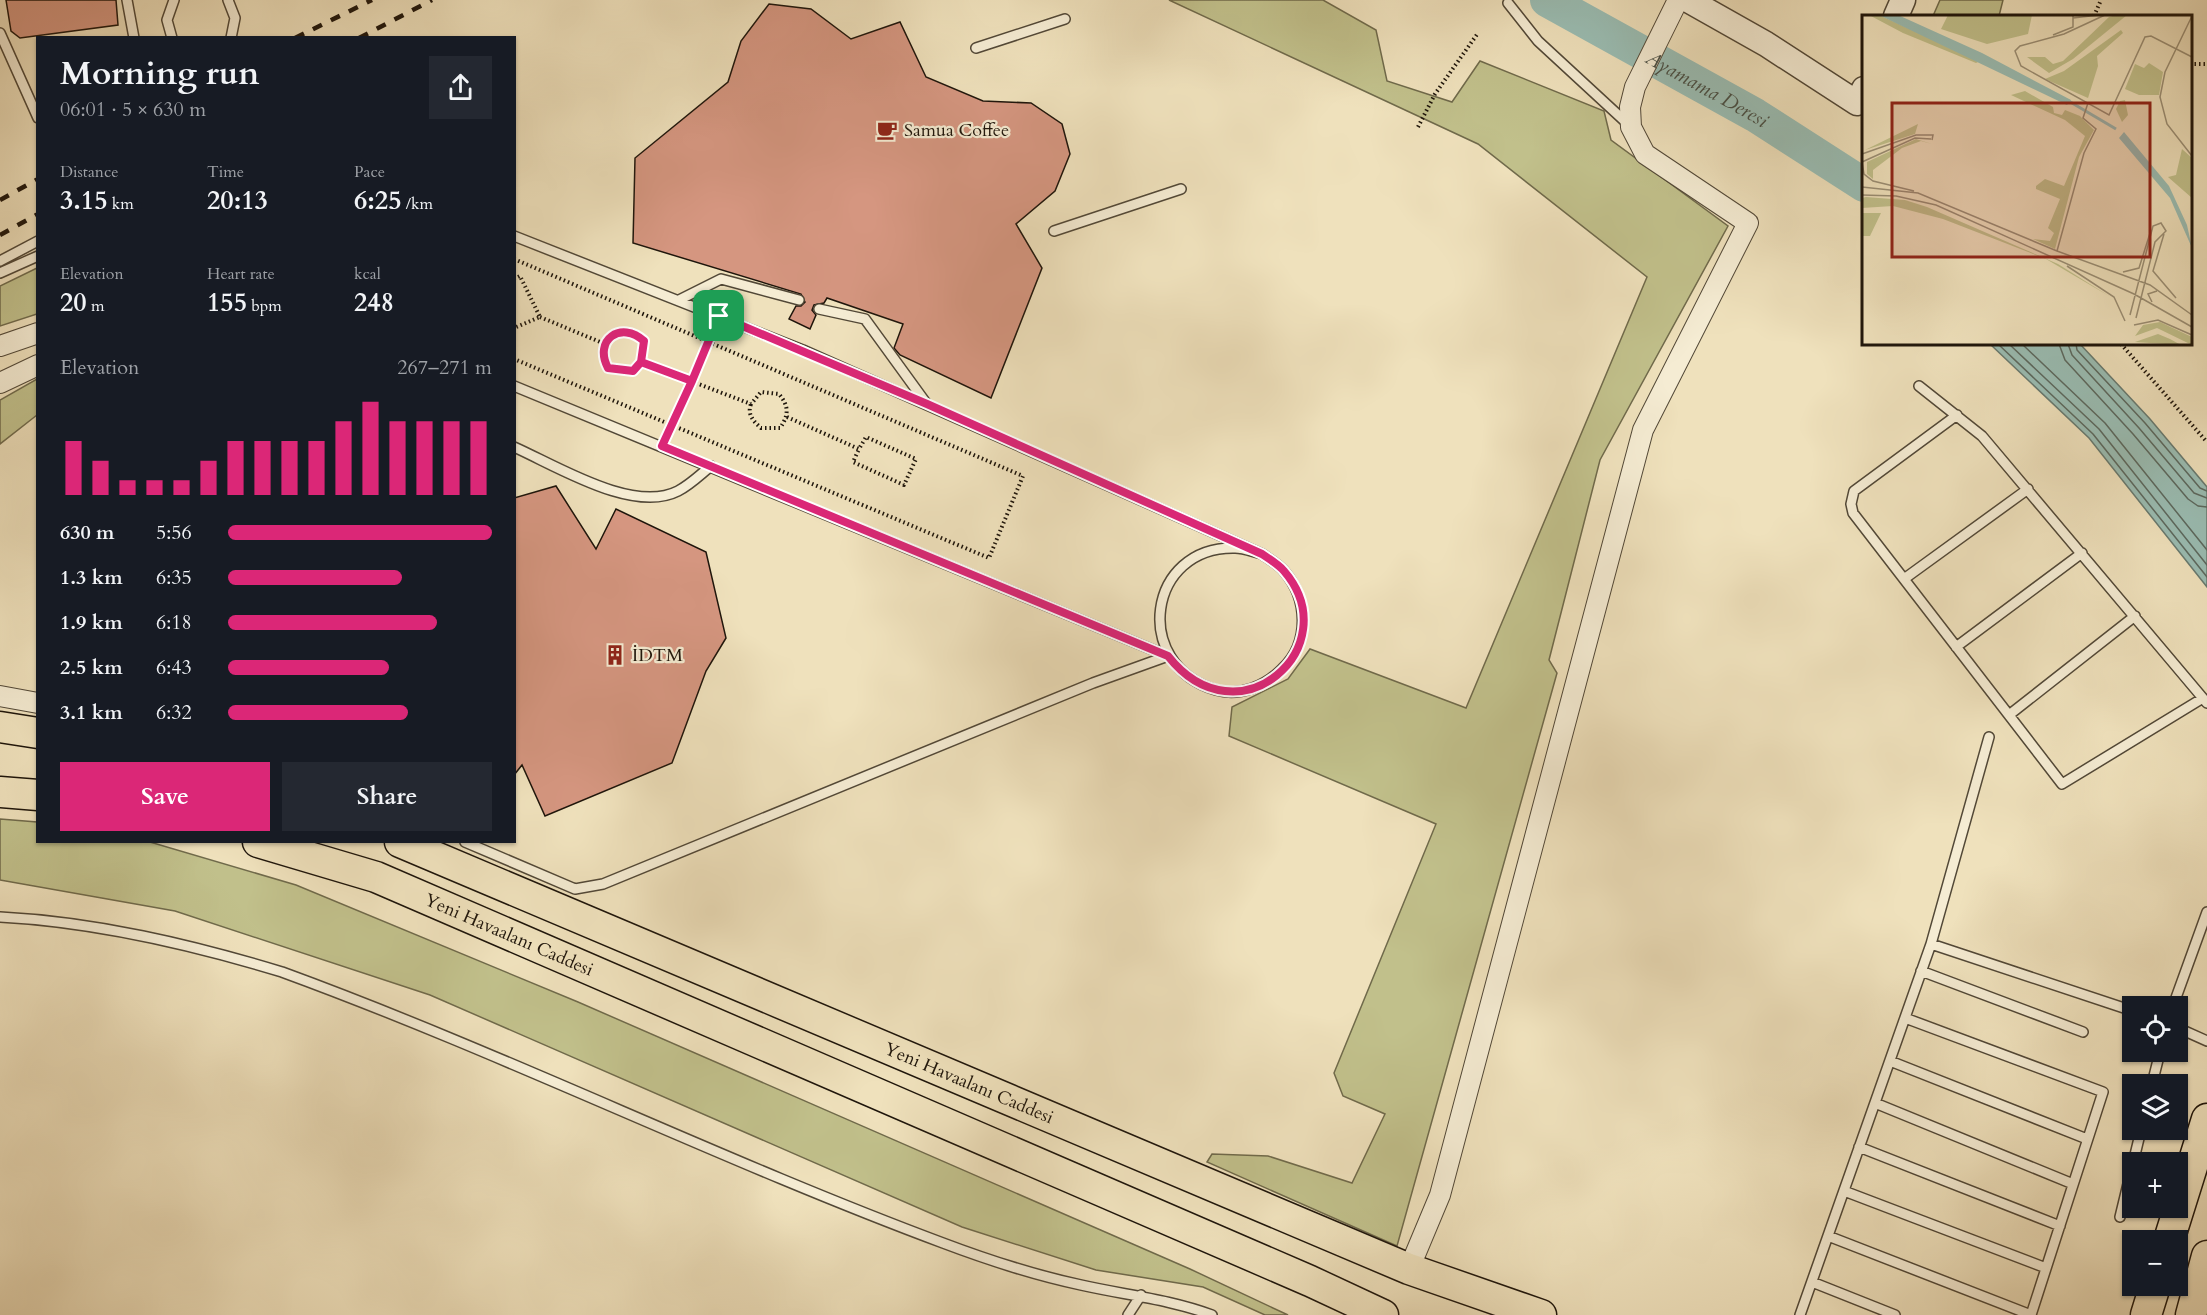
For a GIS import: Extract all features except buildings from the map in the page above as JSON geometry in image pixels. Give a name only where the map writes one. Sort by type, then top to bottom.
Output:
[{"type":"main road","points":[[0,727],[36,733]]},
{"type":"main road","points":[[0,792],[36,795]]},
{"type":"main road","name":"Yeni Havaalanı Caddesi","points":[[261,843],[376,877],[1310,1281],[1383,1315]]},
{"type":"main road","name":"Yeni Havaalanı Caddesi","points":[[402,843],[1409,1269],[1541,1315]]},
{"type":"main road","points":[[2172,1230],[2207,1119]]},
{"type":"main road","points":[[2191,1315],[2207,1256]]},
{"type":"main road","points":[[1310,1281],[1363,1315]]},
{"type":"main road","points":[[2146,1315],[2152,1296]]},
{"type":"street","points":[[1896,15],[1903,0]]},
{"type":"street","points":[[1409,1269],[1440,1196],[1643,430],[1748,223],[1645,154],[1631,127],[1629,107],[1635,87],[1679,4],[1766,44],[1860,96]]},
{"type":"street","points":[[0,346],[36,334]]},
{"type":"street","points":[[0,383],[36,366]]},
{"type":"street","points":[[0,696],[36,703]]},
{"type":"lane","points":[[127,0],[134,36]]},
{"type":"lane","points":[[167,0],[169,31]]},
{"type":"lane","points":[[169,31],[174,0]]},
{"type":"lane","points":[[228,0],[233,9],[237,36]]},
{"type":"lane","points":[[1508,3],[1538,41],[1631,127]]},
{"type":"lane","points":[[976,48],[1065,19]]},
{"type":"lane","points":[[232,36],[235,26]]},
{"type":"lane","points":[[0,33],[36,114]]},
{"type":"lane","points":[[1054,231],[1181,189]]},
{"type":"lane","points":[[516,237],[719,316],[927,404],[1262,554],[1282,569],[1297,589],[1304,614],[1301,639],[1290,662],[1272,680],[1248,690],[1223,692],[1198,685],[1181,672],[1168,656],[1159,631],[1160,605],[1170,581],[1187,562],[1210,551],[1236,548],[1262,554]]},
{"type":"lane","points":[[0,261],[36,242]]},
{"type":"lane","points":[[0,273],[36,257]]},
{"type":"lane","points":[[679,300],[721,279],[799,300]]},
{"type":"lane","points":[[819,309],[865,319],[927,404]]},
{"type":"lane","points":[[1919,386],[1957,415],[1983,436],[2205,700],[2062,784],[1853,513],[1851,504],[1854,491],[1957,415]]},
{"type":"lane","points":[[516,387],[1168,656]]},
{"type":"lane","points":[[516,448],[602,487],[644,499],[677,491],[711,466]]},
{"type":"lane","points":[[1904,579],[2028,489]]},
{"type":"lane","points":[[1956,647],[2082,552]]},
{"type":"lane","points":[[2009,715],[2135,616]]},
{"type":"lane","points":[[467,843],[575,889],[603,884],[1093,682],[1168,656]]},
{"type":"lane","points":[[1800,1315],[1931,944],[1989,737]]},
{"type":"lane","points":[[2177,996],[2207,912]]},
{"type":"lane","points":[[0,917],[116,931],[206,950],[282,972],[601,1101],[796,1186],[940,1242],[1038,1275],[1141,1295],[1212,1315]]},
{"type":"lane","points":[[1931,944],[2122,1007]]},
{"type":"lane","points":[[1921,971],[2083,1032]]},
{"type":"lane","points":[[1828,1236],[2031,1315],[2103,1092],[1905,1018]]},
{"type":"lane","points":[[2188,1032],[2207,1041]]},
{"type":"lane","points":[[1890,1061],[2087,1139]]},
{"type":"lane","points":[[1875,1103],[2073,1184]]},
{"type":"lane","points":[[2120,1217],[2139,1140]]},
{"type":"lane","points":[[1859,1147],[2060,1226]]},
{"type":"lane","points":[[1844,1191],[2046,1268]]},
{"type":"lane","points":[[1812,1282],[1895,1315]]},
{"type":"lane","points":[[1128,1315],[1141,1295]]},
{"type":"path","points":[[2094,15],[2101,0]]},
{"type":"path","points":[[1418,127],[1435,94],[1478,33]]},
{"type":"path","points":[[516,260],[1023,476],[989,558],[516,360]]},
{"type":"path","points":[[516,278],[520,276],[540,317],[605,344]]},
{"type":"path","points":[[662,446],[673,426],[719,316]]},
{"type":"path","points":[[516,327],[540,317]]},
{"type":"path","points":[[624,331],[636,334],[644,341],[641,362],[633,371],[608,368],[604,360],[605,344],[615,334],[624,331]]},
{"type":"path","points":[[2122,345],[2207,442]]},
{"type":"path","points":[[641,362],[751,404]]},
{"type":"path","points":[[762,392],[779,394],[786,403],[787,417],[780,428],[761,428],[752,420],[749,409],[751,404],[762,392]]},
{"type":"path","points":[[787,417],[859,450]]},
{"type":"path","points":[[866,437],[916,459],[904,485],[853,462],[859,450],[866,437]]},
{"type":"shaded area","points":[[1169,0],[1323,0],[1376,30],[1387,81],[1452,102],[1480,61],[1604,111],[1611,140],[1728,226],[1600,460],[1549,660],[1557,673],[1397,1246],[1207,1162],[1212,1154],[1268,1156],[1352,1183],[1385,1114],[1343,1096],[1334,1073],[1436,824],[1229,736],[1232,707],[1288,679],[1310,649],[1466,708],[1647,277],[1478,144]]},
{"type":"shaded area","points":[[1940,0],[2003,0],[1999,15],[1933,15]]},
{"type":"shaded area","points":[[36,268],[36,314],[0,326],[0,286]]},
{"type":"shaded area","points":[[36,380],[36,416],[0,444],[0,400]]},
{"type":"shaded area","points":[[0,819],[36,822],[36,843],[153,843],[296,885],[578,1002],[1190,1269],[1288,1315],[1265,1315],[1203,1287],[1096,1270],[962,1227],[430,995],[175,911],[0,880]]},
{"type":"water","points":[[1991,345],[2081,345],[2150,419],[2207,487],[2207,587],[2089,438]]},
{"type":"waterway","name":"Ayamama Deresi","points":[[1547,0],[1755,115],[1862,184]]},
{"type":"railway","points":[[299,36],[372,0]]},
{"type":"railway","points":[[363,36],[432,0]]},
{"type":"railway","points":[[0,200],[36,180]]},
{"type":"railway","points":[[0,235],[36,215]]},
{"type":"place","name":"Samua Coffee","points":[[887,130]]},
{"type":"place","name":"İDTM","points":[[615,655]]},
{"type":"route","points":[[719,316],[692,381],[641,362],[633,371],[621,372],[608,368],[604,360],[605,344],[615,334],[624,331],[636,334],[644,341],[641,362],[692,381],[662,446],[1168,656],[1181,672],[1198,685],[1223,692],[1248,690],[1272,680],[1290,662],[1301,639],[1304,614],[1297,589],[1282,569],[1262,554],[927,404],[719,316]]}]
